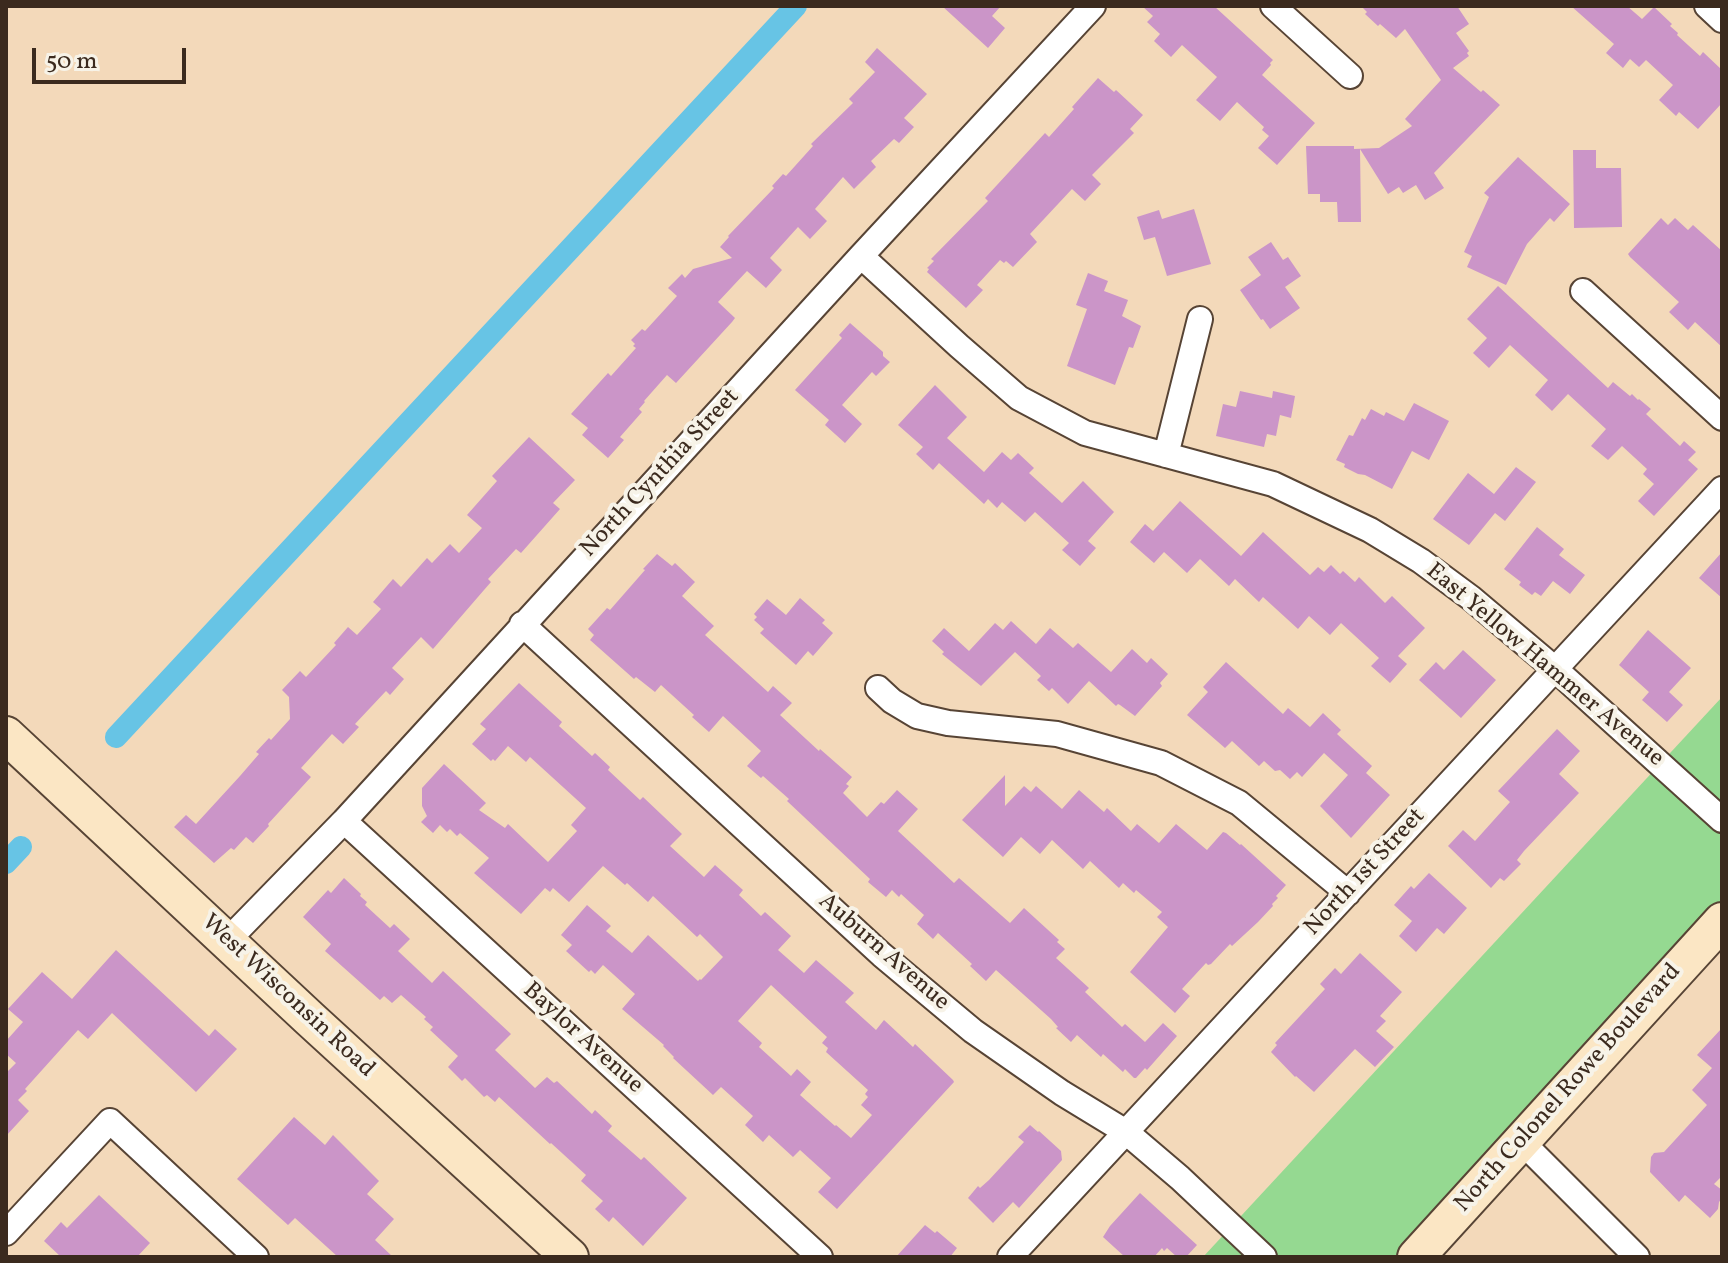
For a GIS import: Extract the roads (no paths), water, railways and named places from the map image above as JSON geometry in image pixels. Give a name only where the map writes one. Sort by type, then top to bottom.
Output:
[{"type":"street","name":"North Cynthia Street","points":[[227,941],[344,821],[1093,6]]},
{"type":"street","points":[[1273,6],[1350,76]]},
{"type":"street","points":[[1707,6],[1722,20]]},
{"type":"street","name":"East Yellow Hammer Avenue","points":[[861,256],[1019,398],[1085,433],[1273,484],[1370,530],[1421,561],[1471,598],[1555,669],[1722,820]]},
{"type":"street","points":[[1583,291],[1722,418]]},
{"type":"street","points":[[1166,455],[1200,319]]},
{"type":"street","name":"North 1st Street","points":[[1010,1257],[1722,489]]},
{"type":"street","name":"Auburn Avenue","points":[[522,624],[882,955],[973,1031],[1062,1093],[1126,1132],[1264,1257]]},
{"type":"street","points":[[878,688],[917,716],[948,723],[1057,734],[1161,763],[1239,803],[1348,893]]},
{"type":"street","name":"West Wisconsin Road","points":[[6,735],[570,1257]]},
{"type":"street","name":"Baylor Avenue","points":[[344,821],[820,1257]]},
{"type":"street","name":"North Colonel Rowe Boulevard","points":[[1416,1257],[1722,921]]},
{"type":"street","points":[[6,1233],[110,1121],[256,1257]]},
{"type":"street","points":[[1521,1141],[1637,1257]]},
{"type":"waterway","points":[[116,737],[796,6]]},
{"type":"waterway","points":[[6,863],[21,847]]}]
